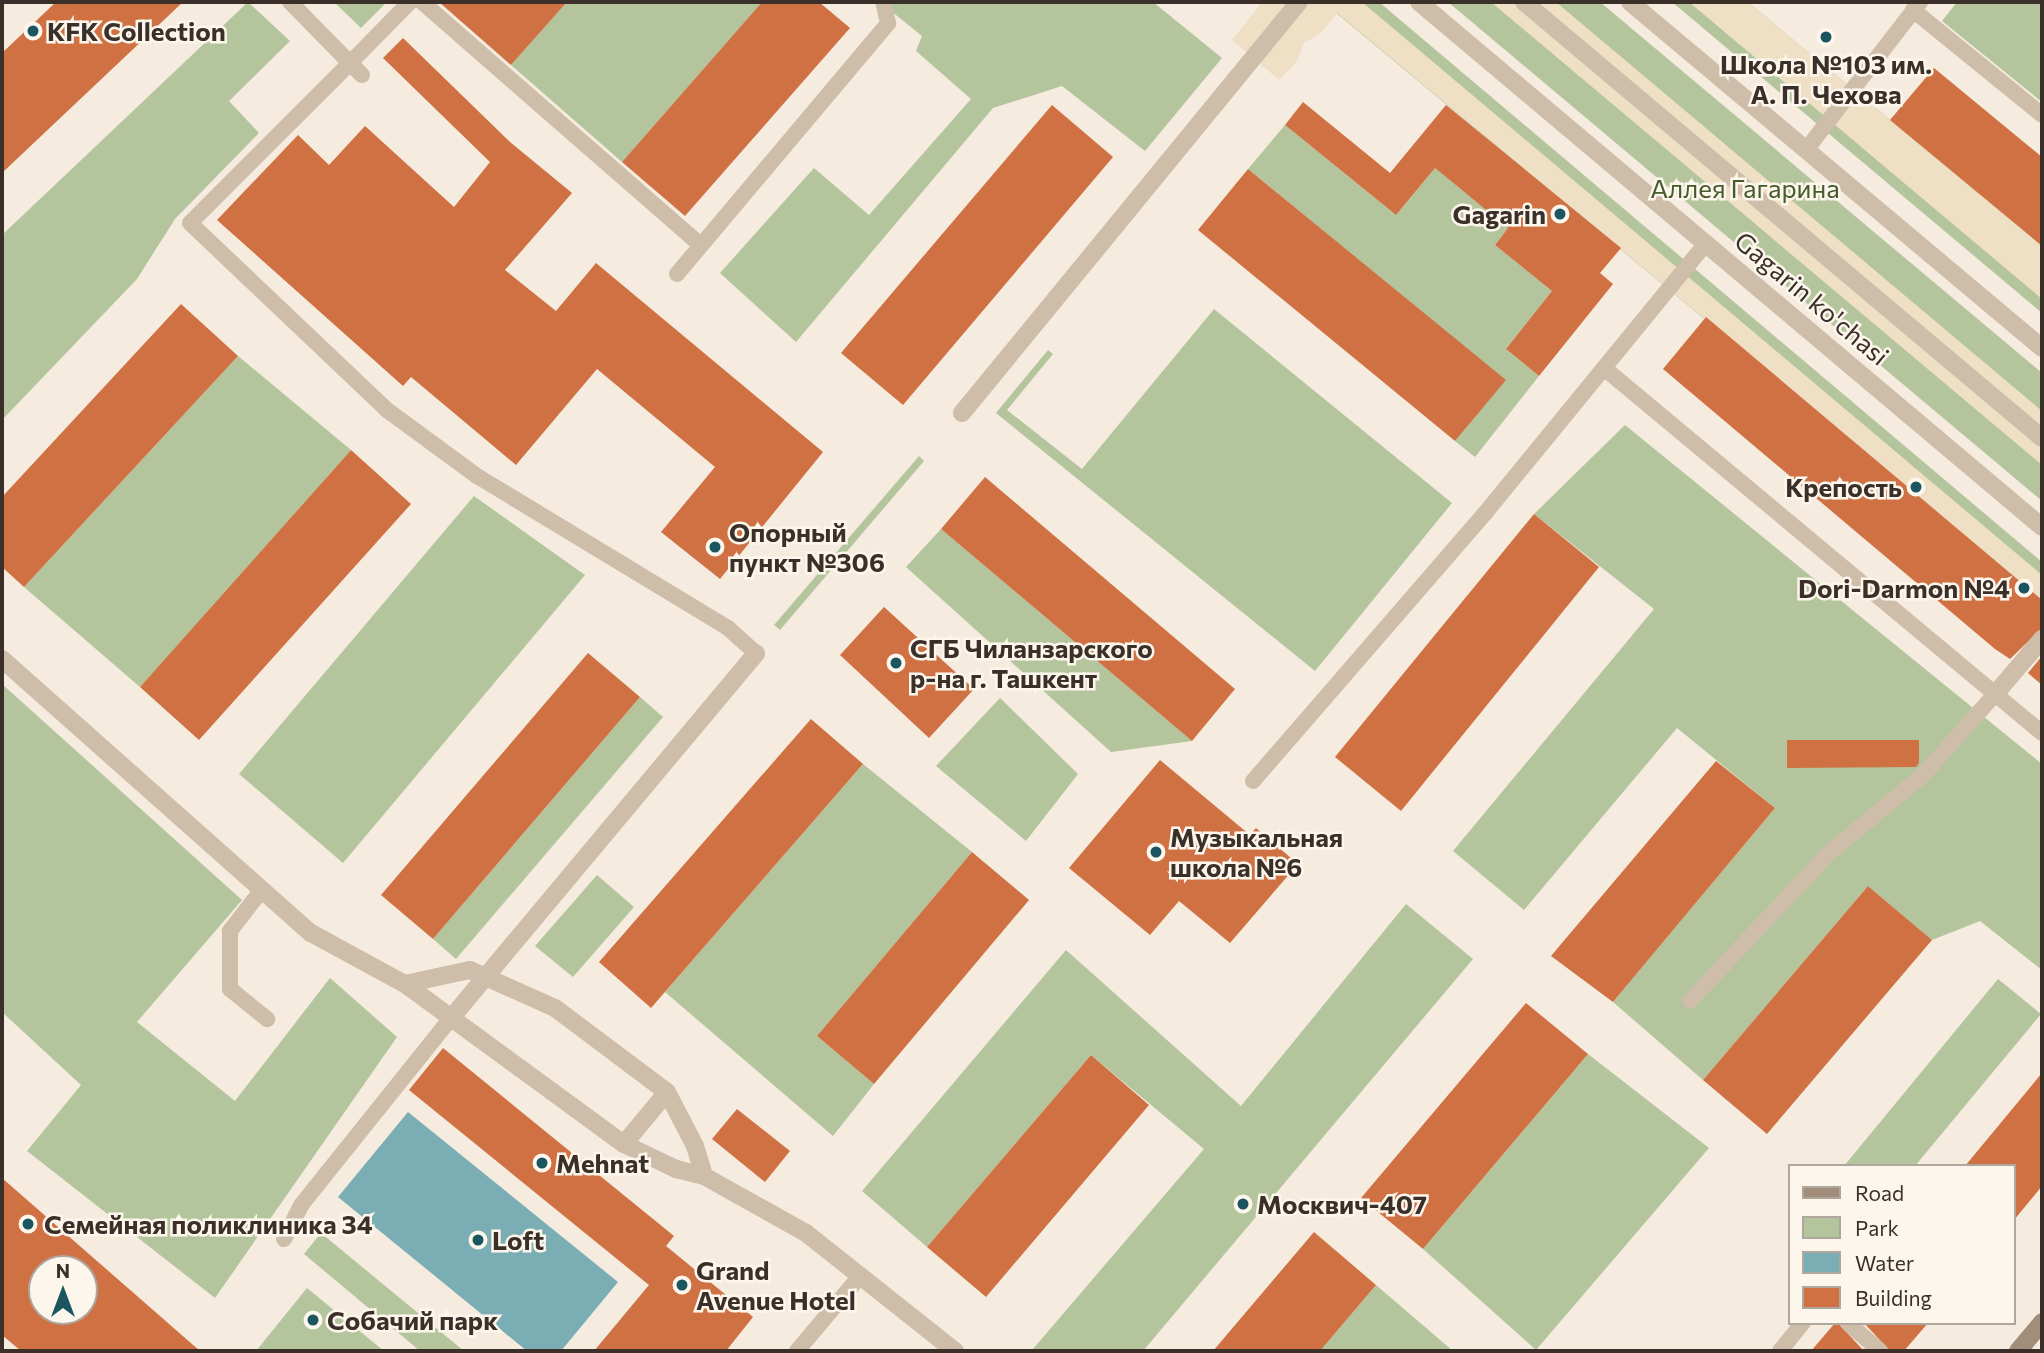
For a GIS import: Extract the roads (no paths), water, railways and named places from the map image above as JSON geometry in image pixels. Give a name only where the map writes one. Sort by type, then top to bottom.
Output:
[{"type":"main road","points":[[2018,1351],[2042,1322]]},
{"type":"street","points":[[962,413],[1299,2]]},
{"type":"street","name":"Gagarin ko'chasi","points":[[1419,2],[2042,527]]},
{"type":"street","points":[[1524,2],[2042,438]]},
{"type":"street","points":[[1629,2],[2042,348]]},
{"type":"street","points":[[1997,692],[2042,639]]},
{"type":"street","points":[[452,1017],[487,978],[602,834],[756,653]]},
{"type":"street","points":[[2,659],[311,933],[405,984],[624,1144],[676,1169],[704,1176],[806,1233],[955,1351]]},
{"type":"street","points":[[405,984],[470,970],[555,1008],[667,1092],[695,1146],[704,1176]]},
{"type":"street","points":[[624,1144],[667,1092]]},
{"type":"lane","points":[[290,2],[362,75]]},
{"type":"lane","points":[[410,2],[190,223],[387,410],[477,476],[728,628],[756,653]]},
{"type":"lane","points":[[422,2],[701,245]]},
{"type":"lane","points":[[677,274],[888,23],[883,2]]},
{"type":"lane","points":[[1806,150],[1917,6],[2042,115]]},
{"type":"lane","points":[[1253,781],[1322,706],[1706,243]]},
{"type":"lane","points":[[1604,368],[1997,692],[2042,733]]},
{"type":"lane","points":[[1690,1001],[1830,852],[1923,775],[1997,692]]},
{"type":"lane","points":[[261,891],[230,931],[230,989],[267,1019]]},
{"type":"lane","points":[[284,1239],[302,1204],[452,1017]]},
{"type":"lane","points":[[797,1351],[860,1275]]},
{"type":"lane","points":[[1780,1351],[1802,1325]]},
{"type":"lane","points":[[1850,1325],[1880,1351]]},
{"type":"water","name":"Loft","points":[[408,1112],[618,1282],[561,1351],[527,1351],[338,1197]]},
{"type":"place","name":"KFK Collection","points":[[33,31]]},
{"type":"place","name":"Школа №103 им. А. П. Чехова","points":[[1826,37]]},
{"type":"place","name":"Gagarin","points":[[1560,214]]},
{"type":"place","name":"Крепость","points":[[1916,487]]},
{"type":"place","name":"Опорный пункт №306","points":[[715,547]]},
{"type":"place","name":"Dori-Darmon №4","points":[[2024,588]]},
{"type":"place","name":"СГБ Чиланзарского р-на г. Ташкент","points":[[896,663]]},
{"type":"place","name":"Mузыкальная школа №6","points":[[1156,852]]},
{"type":"place","name":"Mehnat","points":[[542,1163]]},
{"type":"place","name":"Москвич-407","points":[[1243,1204]]},
{"type":"place","name":"Семейная поликлиника 34","points":[[28,1224]]},
{"type":"place","name":"Loft","points":[[478,1240]]},
{"type":"place","name":"Grand Avenue Hotel","points":[[682,1285]]},
{"type":"place","name":"Собачий парк","points":[[313,1320]]},
{"type":"park label","name":"Аллея Гагарина","points":[[1745,188]]}]
